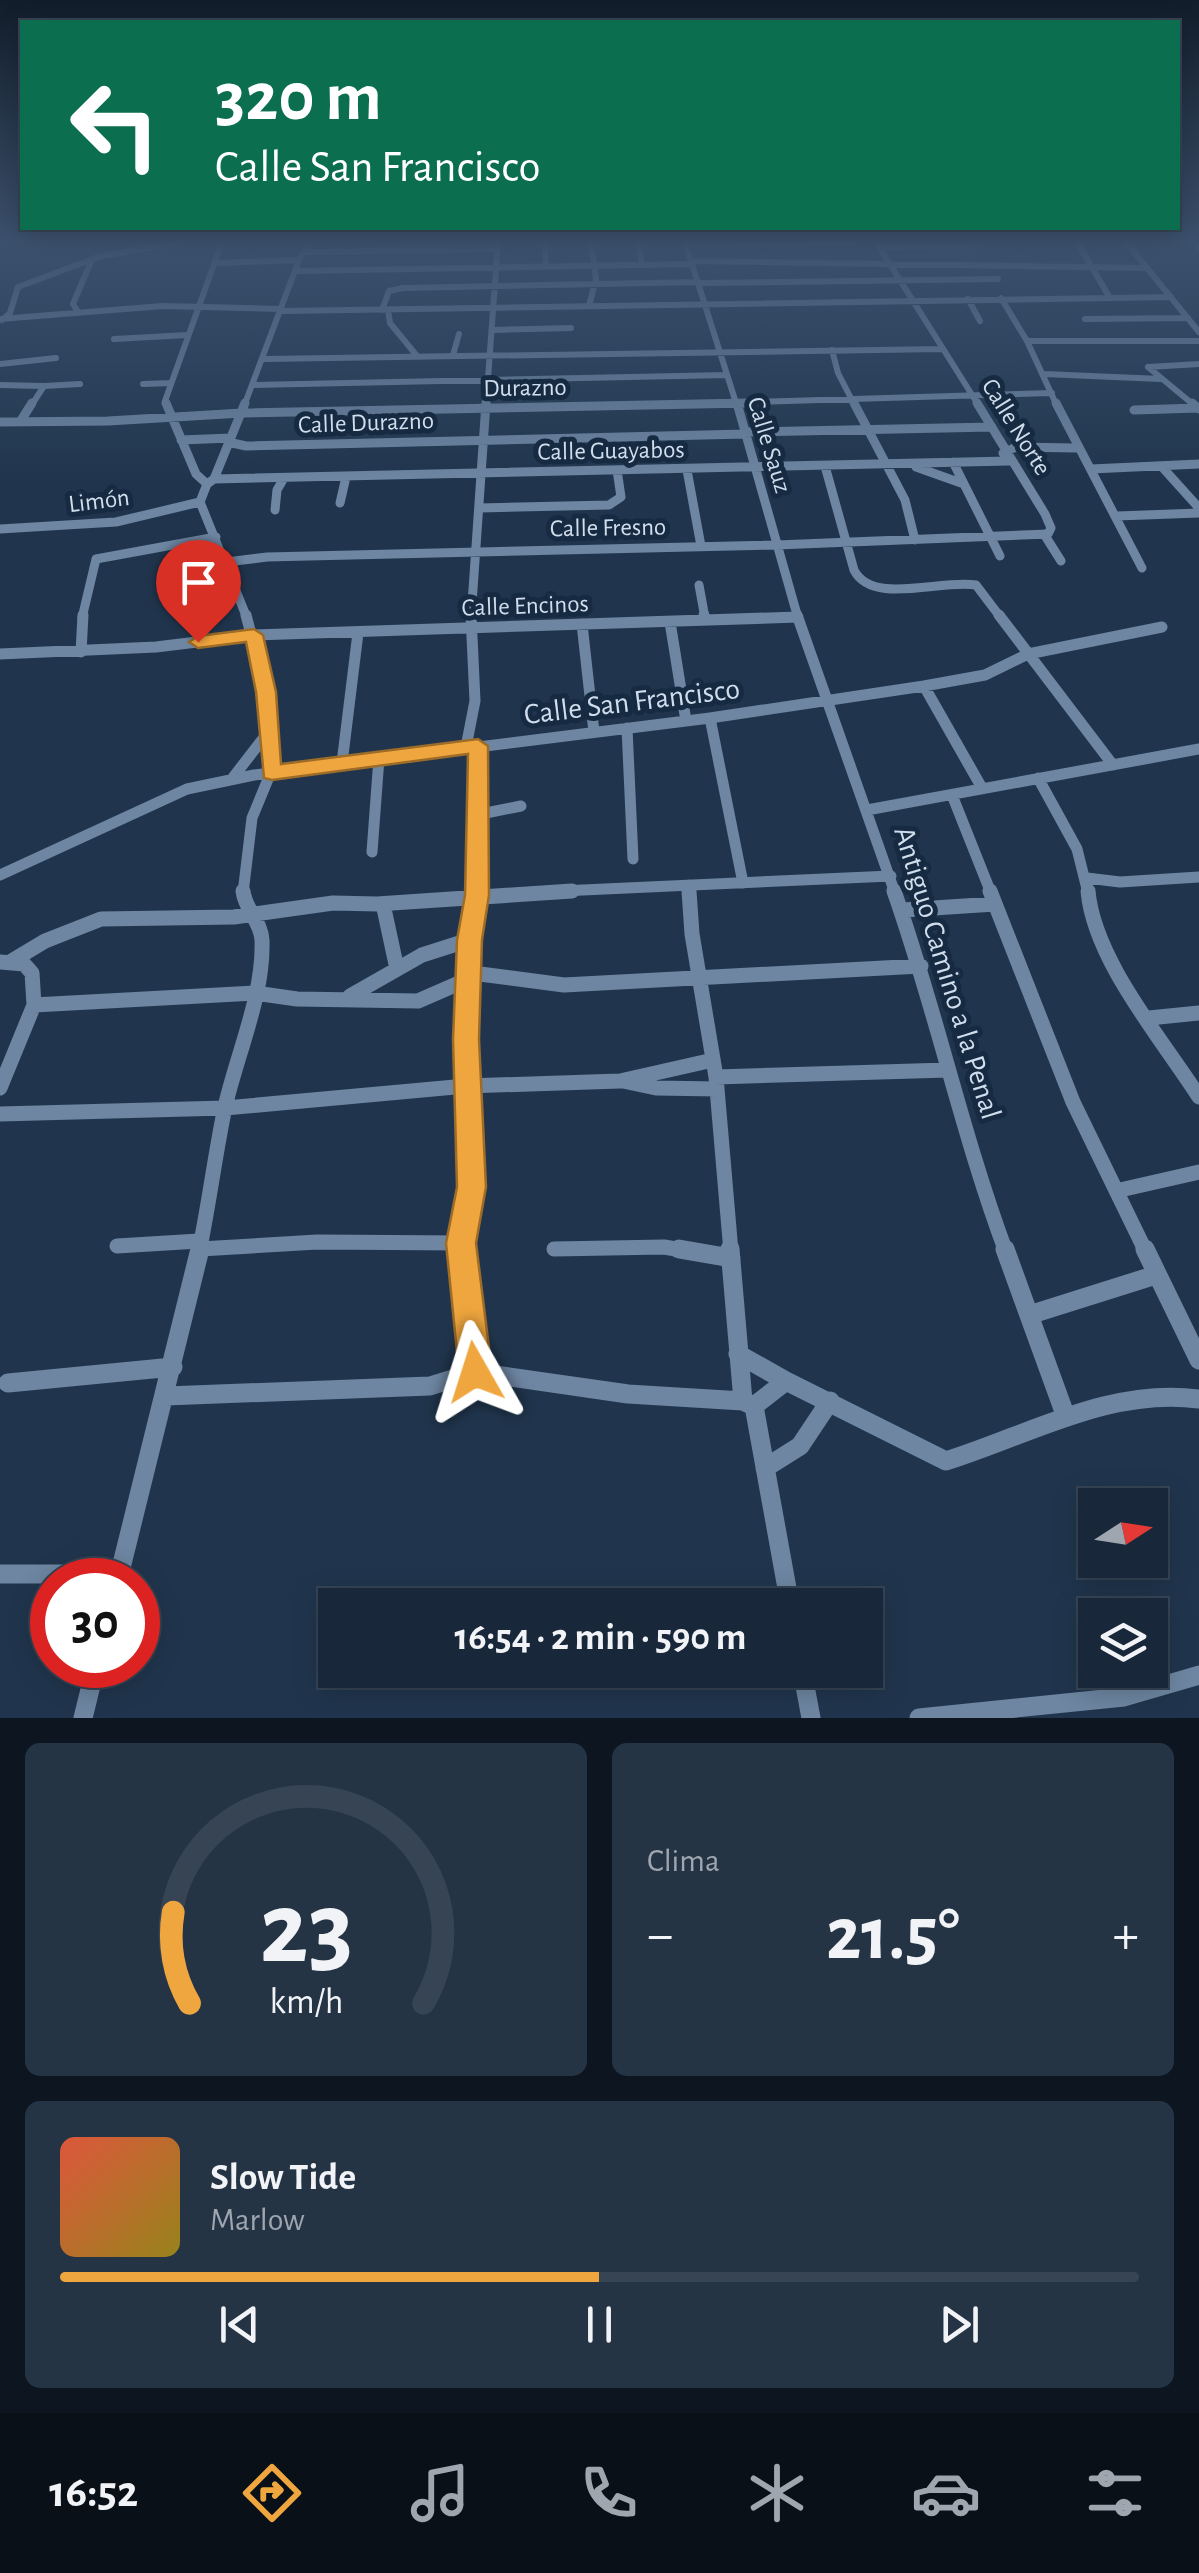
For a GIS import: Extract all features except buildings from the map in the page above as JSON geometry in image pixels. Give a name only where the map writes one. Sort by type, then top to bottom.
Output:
[{"type":"street","points":[[192,322],[165,401],[196,474],[210,482]]},
{"type":"street","points":[[124,1558],[173,1367],[225,1108],[255,993],[262,940],[244,894],[252,818],[272,772],[269,730],[254,635],[200,502],[242,413],[277,322]]},
{"type":"street","points":[[390,322],[401,341],[421,356]]},
{"type":"street","points":[[475,1372],[461,1243],[472,1187],[466,1086],[470,940],[477,895],[472,746],[475,694],[470,628],[493,322]]},
{"type":"street","name":"Calle Sauz","points":[[711,322],[777,545]]},
{"type":"street","name":"Calle Norte","points":[[927,322],[992,427],[1006,457],[1022,473],[1046,514],[1051,528],[1046,534],[1061,561]]},
{"type":"street","points":[[1017,322],[1076,448],[1117,516],[1142,568]]},
{"type":"street","points":[[493,330],[571,328]]},
{"type":"street","points":[[114,339],[187,334]]},
{"type":"street","points":[[453,355],[458,334]]},
{"type":"street","points":[[395,357],[401,341]]},
{"type":"street","points":[[1027,341],[1199,341]]},
{"type":"street","points":[[264,359],[942,348]]},
{"type":"street","points":[[832,350],[852,400],[905,500],[915,540]]},
{"type":"street","points":[[417,382],[421,356]]},
{"type":"street","points":[[0,364],[56,358]]},
{"type":"street","points":[[1198,408],[1148,367],[1199,364]]},
{"type":"street","points":[[1044,374],[1160,378]]},
{"type":"street","points":[[253,385],[417,382],[491,376],[508,380],[727,375]]},
{"type":"street","points":[[143,384],[170,383]]},
{"type":"street","points":[[0,385],[80,384]]},
{"type":"street","points":[[20,422],[44,386]]},
{"type":"street","name":"Durazno","points":[[0,422],[1052,393]]},
{"type":"street","points":[[1184,396],[1199,396]]},
{"type":"street","points":[[1134,410],[1198,408]]},
{"type":"street","name":"Calle Durazno","points":[[181,440],[246,446],[992,427]]},
{"type":"street","points":[[998,440],[1016,447],[1076,448]]},
{"type":"street","points":[[1006,457],[1016,447]]},
{"type":"street","name":"Calle Guayabos","points":[[210,482],[909,464],[1006,457]]},
{"type":"street","points":[[954,462],[1000,556]]},
{"type":"street","points":[[909,464],[961,483]]},
{"type":"street","points":[[1091,469],[1199,464]]},
{"type":"street","points":[[825,466],[848,542],[846,551],[862,582],[872,590],[958,582],[976,585],[1113,764]]},
{"type":"street","points":[[1163,468],[1199,510]]},
{"type":"street","points":[[480,508],[609,505],[620,497],[617,470]]},
{"type":"street","points":[[688,470],[701,546]]},
{"type":"street","points":[[340,504],[346,477]]},
{"type":"street","points":[[275,510],[277,490],[284,478]]},
{"type":"street","name":"Limón","points":[[0,530],[108,523],[200,502]]},
{"type":"street","points":[[1117,516],[1199,510]]},
{"type":"street","name":"Calle Fresno","points":[[227,562],[267,557],[777,545],[1046,534]]},
{"type":"street","points":[[81,652],[82,618],[96,560],[216,537]]},
{"type":"street","name":"Antiguo Camino a la Penal","points":[[777,545],[798,618],[921,966],[986,1198],[1066,1417]]},
{"type":"street","points":[[699,585],[705,620]]},
{"type":"street","name":"Calle Encinos","points":[[0,654],[81,652],[254,635],[798,618]]},
{"type":"street","points":[[670,622],[686,721]]},
{"type":"street","points":[[582,624],[594,732]]},
{"type":"street","name":"Calle San Francisco","points":[[0,875],[187,789],[272,772],[710,718],[924,686],[984,674],[1028,654],[1162,627]]},
{"type":"street","points":[[342,763],[358,633]]},
{"type":"street","points":[[924,686],[982,788]]},
{"type":"street","points":[[710,718],[743,883]]},
{"type":"street","points":[[626,728],[633,860]]},
{"type":"street","points":[[230,780],[269,730]]},
{"type":"street","points":[[867,810],[1113,764],[1197,753]]},
{"type":"street","points":[[372,852],[379,758]]},
{"type":"street","points":[[1038,778],[1076,847],[1087,878],[1086,895],[1094,923],[1127,986],[1199,1097]]},
{"type":"street","points":[[952,795],[1073,1102],[1120,1190],[1156,1275],[1199,1360]]},
{"type":"street","points":[[476,815],[520,806]]},
{"type":"street","points":[[5,962],[101,918],[234,917],[332,902],[382,904],[477,895],[891,876]]},
{"type":"street","points":[[1087,878],[1120,882],[1199,877]]},
{"type":"street","points":[[688,885],[716,1075],[738,1354],[765,1468],[787,1588]]},
{"type":"street","points":[[382,904],[397,969]]},
{"type":"street","points":[[903,910],[995,904]]},
{"type":"street","points":[[349,997],[422,955],[470,940]]},
{"type":"street","points":[[0,1088],[34,1005],[32,973],[24,964],[5,962]]},
{"type":"street","points":[[34,1005],[255,993],[298,1000],[349,997],[418,1001],[440,994],[471,975],[554,985],[921,966]]},
{"type":"street","points":[[1150,1018],[1199,1013]]},
{"type":"street","points":[[0,1114],[225,1108],[466,1086],[948,1070]]},
{"type":"street","points":[[620,1081],[656,1088],[716,1075]]},
{"type":"street","points":[[1120,1190],[1199,1172]]},
{"type":"street","points":[[117,1246],[461,1243]]},
{"type":"street","points":[[554,1250],[664,1246],[730,1258]]},
{"type":"street","points":[[1029,1315],[1156,1275]]},
{"type":"street","points":[[738,1354],[946,1461],[1000,1445],[1066,1417],[1152,1396],[1180,1394],[1199,1398]]},
{"type":"street","points":[[8,1383],[173,1367]]},
{"type":"street","points":[[166,1396],[430,1386],[475,1372],[628,1394],[748,1403],[786,1381]]},
{"type":"street","points":[[765,1468],[800,1446],[830,1401]]},
{"type":"street","points":[[0,1574],[30,1575]]},
{"type":"street","points":[[919,1718],[1124,1697],[1199,1675]]},
{"type":"street","points":[[83,1718],[90,1688]]},
{"type":"street","points":[[805,1688],[811,1718]]},
{"type":"route","points":[[198,642],[254,635],[266,692],[272,772],[478,746],[477,895],[470,940],[466,1039],[472,1187],[461,1243],[475,1372]]}]
